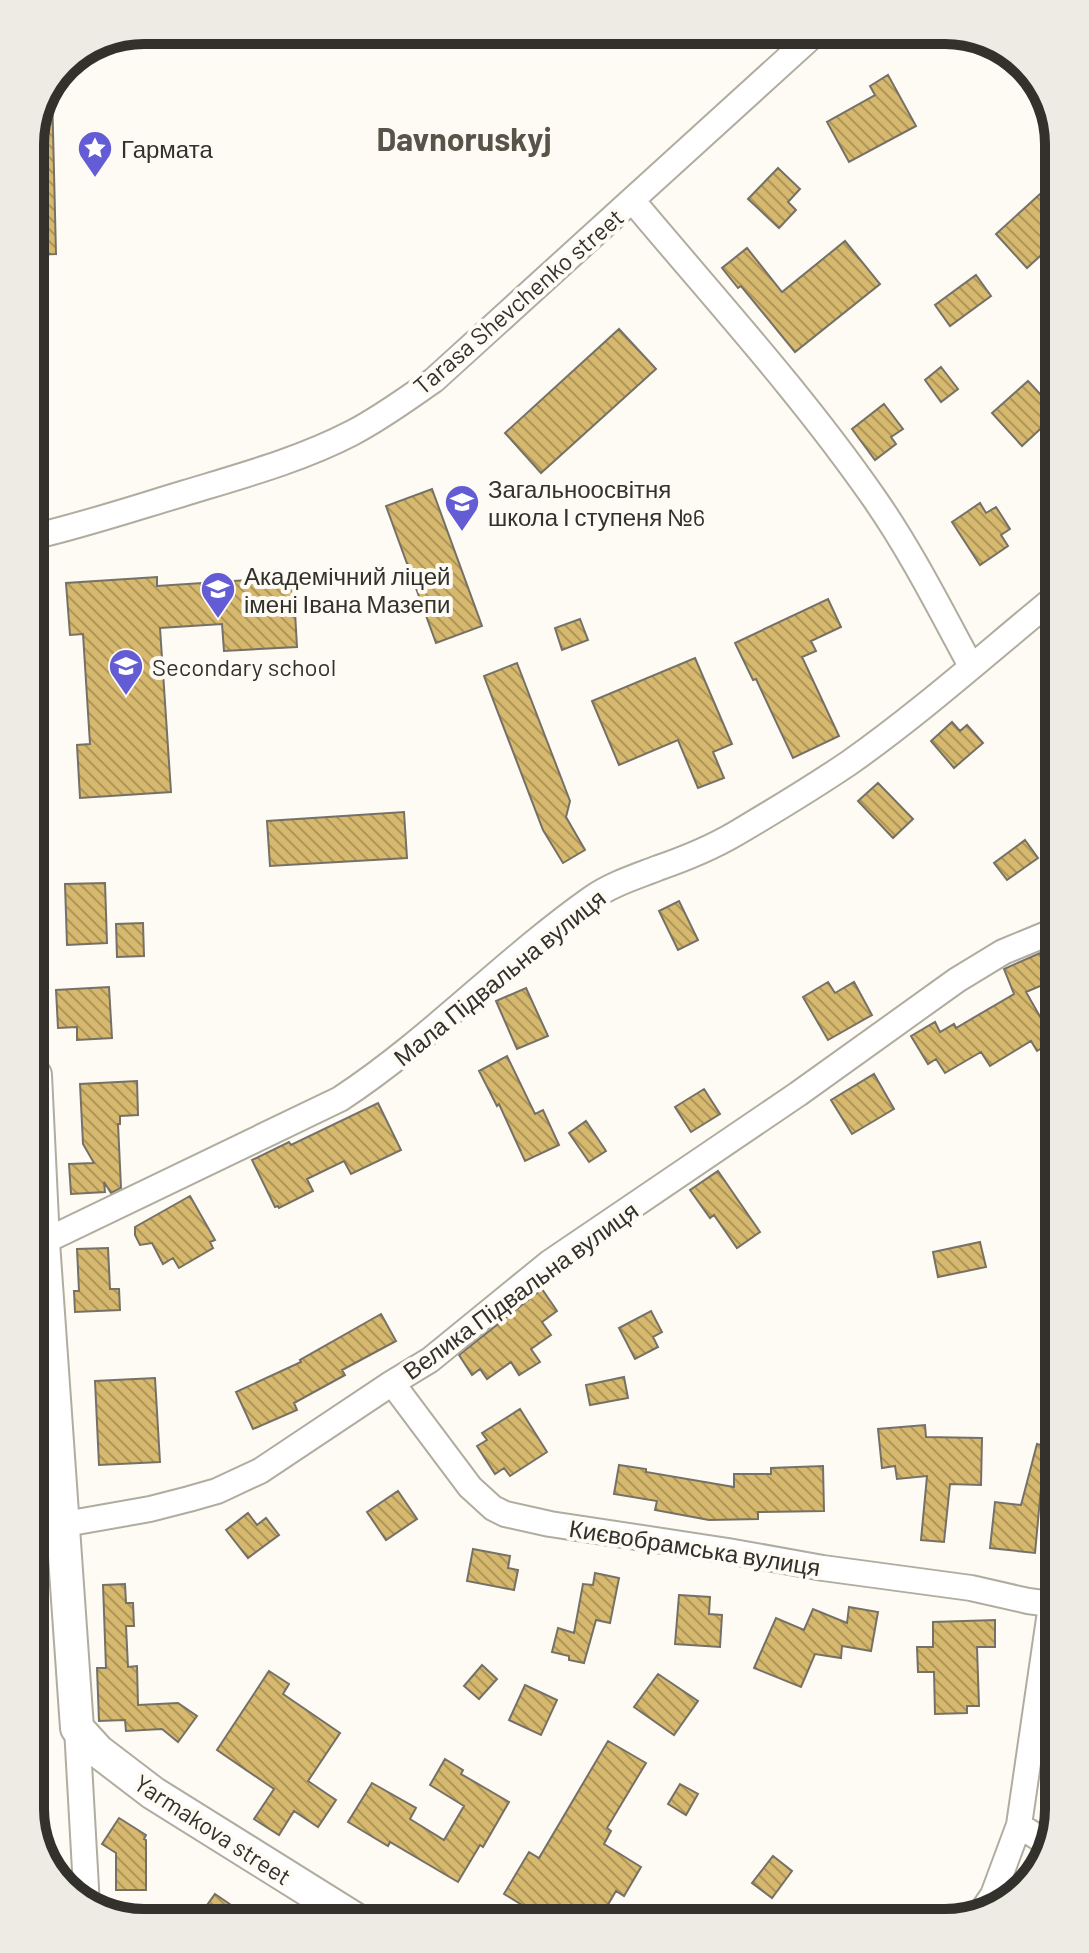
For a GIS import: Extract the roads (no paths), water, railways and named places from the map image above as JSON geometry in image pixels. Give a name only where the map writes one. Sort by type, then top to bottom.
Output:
[{"type":"street","name":"Tarasa Shevchenko street","points":[[44,534],[270,467],[353,433],[395,407],[434,380],[804,44]]},
{"type":"street","points":[[632,200],[793,392],[853,469],[903,544],[971,666]]},
{"type":"street","name":"Мала Підвальна вулиця","points":[[44,1242],[340,1099],[383,1070],[593,897],[634,876],[698,852],[779,807],[859,755],[1045,606]]},
{"type":"street","name":"Велика Підвальна вулиця","points":[[50,1527],[217,1491],[237,1483],[291,1451],[430,1360],[549,1263],[798,1094],[957,980],[1003,952],[1045,934]]},
{"type":"street","points":[[44,1283],[50,1527],[77,1728],[86,1891]]},
{"type":"street","name":"Києвобрамська вулиця","points":[[392,1383],[470,1487],[493,1508],[505,1514],[823,1568],[971,1588],[1045,1603]]},
{"type":"street","points":[[991,1898],[1019,1825],[1045,1662]]},
{"type":"street","name":"Yarmakova street","points":[[77,1728],[98,1751],[153,1793],[339,1909]]},
{"type":"street","points":[[1019,1825],[1040,1839]]},
{"type":"place","name":"Гармата","points":[[95,179]]},
{"type":"place","name":"Загальноосвітня школа І ступеня №6","points":[[462,533]]},
{"type":"place","name":"Академічний ліцей імені Івана Мазепи","points":[[218,620]]},
{"type":"place","name":"Secondary school","points":[[126,697]]},
{"type":"district","name":"Davnoruskyj","points":[[464,138]]}]
